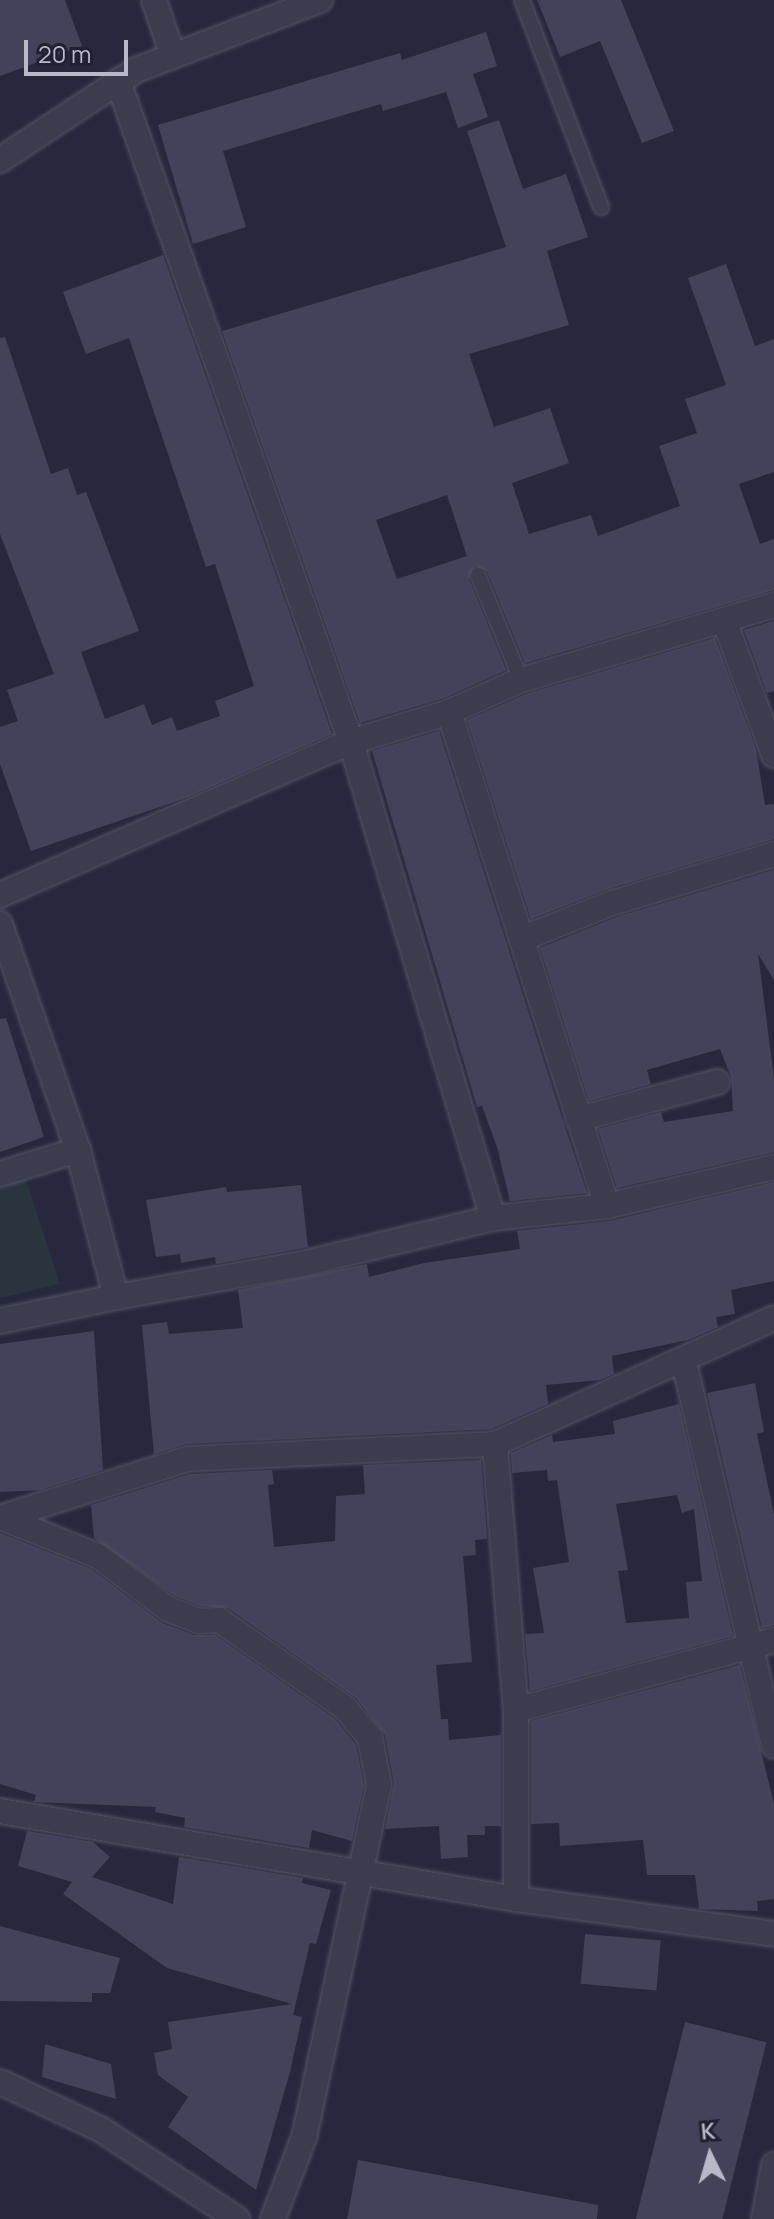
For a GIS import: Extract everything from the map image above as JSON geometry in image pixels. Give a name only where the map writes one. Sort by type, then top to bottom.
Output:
[{"type":"street","points":[[154,0],[173,56]]},
{"type":"street","points":[[0,160],[118,81],[173,56],[320,0]]},
{"type":"street","points":[[118,81],[351,742],[493,1218]]},
{"type":"street","points":[[0,895],[351,742],[449,712],[521,680],[774,605]]},
{"type":"street","points":[[724,620],[774,755]]},
{"type":"street","points":[[449,712],[607,1206]]},
{"type":"street","points":[[521,939],[625,899],[774,854]]},
{"type":"street","points":[[0,924],[78,1150],[116,1297]]},
{"type":"street","points":[[578,1119],[717,1082]]},
{"type":"street","points":[[0,1174],[78,1150]]},
{"type":"street","points":[[0,1321],[306,1263],[493,1218],[607,1206],[774,1167]]},
{"type":"street","points":[[1,1517],[187,1459],[495,1444],[684,1362],[774,1318]]},
{"type":"street","points":[[684,1362],[763,1642],[774,1746]]},
{"type":"street","points":[[495,1444],[516,1710],[516,1899]]},
{"type":"street","points":[[1,1517],[98,1556],[168,1609],[199,1621],[219,1620],[345,1708],[370,1738],[379,1785],[358,1872],[304,2137],[273,2219]]},
{"type":"street","points":[[516,1710],[763,1642]]},
{"type":"street","points":[[0,1811],[516,1899],[774,1934]]},
{"type":"street","points":[[0,2082],[102,2130],[237,2219]]},
{"type":"street","points":[[764,2219],[774,2165]]},
{"type":"lane","points":[[522,0],[601,207]]},
{"type":"lane","points":[[478,575],[521,680]]},
{"type":"shaded area","points":[[25,1176],[60,1284],[0,1298],[0,1184]]},
{"type":"building","points":[[0,0],[65,0],[82,46],[0,76]]},
{"type":"building","points":[[537,0],[621,0],[674,131],[642,143],[600,41],[560,57]]},
{"type":"building","points":[[486,32],[497,66],[473,74],[488,117],[458,128],[446,92],[383,111],[381,104],[223,151],[246,227],[193,244],[158,125],[400,53],[402,60]]},
{"type":"building","points":[[499,120],[523,189],[566,174],[588,237],[547,251],[569,325],[469,354],[494,427],[550,408],[569,463],[512,483],[529,534],[591,515],[598,536],[680,506],[659,446],[697,433],[685,399],[726,385],[688,278],[726,264],[755,346],[774,339],[774,472],[739,484],[760,544],[774,539],[774,590],[525,663],[487,571],[475,566],[469,579],[506,670],[444,698],[360,723],[222,331],[506,247],[467,131]],"holes":[[[447,495],[467,556],[397,579],[376,520]]]},
{"type":"building","points":[[163,255],[332,734],[186,798],[31,851],[0,764],[0,727],[18,721],[7,690],[54,674],[0,534],[0,338],[5,337],[51,474],[68,468],[77,495],[86,492],[139,631],[81,652],[105,719],[144,704],[152,725],[172,717],[177,731],[220,716],[215,701],[254,686],[215,564],[206,567],[129,338],[86,354],[63,292]]},
{"type":"building","points":[[774,621],[774,691],[767,693],[744,630]]},
{"type":"building","points":[[715,638],[756,749],[765,805],[774,804],[774,839],[608,889],[531,919],[467,720],[526,694]]},
{"type":"building","points":[[439,731],[587,1193],[510,1201],[497,1147],[482,1106],[477,1107],[372,751]]},
{"type":"building","points":[[774,870],[774,980],[758,954],[774,1078],[774,1152],[617,1188],[598,1129],[661,1112],[664,1122],[733,1111],[731,1077],[720,1049],[647,1070],[651,1084],[589,1101],[540,948],[617,917]]},
{"type":"building","points":[[6,1018],[44,1137],[0,1152],[0,1019]]},
{"type":"building","points":[[774,1182],[774,1281],[731,1290],[735,1314],[716,1317],[718,1327],[688,1340],[612,1356],[614,1374],[600,1380],[546,1385],[548,1404],[491,1429],[186,1444],[154,1454],[142,1325],[167,1322],[169,1334],[243,1328],[238,1290],[367,1264],[369,1277],[424,1263],[520,1249],[517,1231],[610,1221]]},
{"type":"building","points":[[301,1185],[308,1247],[216,1264],[215,1257],[181,1263],[180,1254],[156,1257],[146,1200],[226,1187],[227,1192]]},
{"type":"building","points":[[94,1331],[103,1470],[40,1490],[0,1492],[0,1344]]},
{"type":"building","points":[[755,1383],[764,1432],[757,1434],[774,1514],[774,1625],[762,1628],[707,1393]]},
{"type":"building","points":[[679,1404],[733,1636],[530,1691],[525,1634],[544,1633],[533,1568],[569,1562],[557,1480],[548,1481],[547,1470],[512,1473],[511,1453],[552,1435],[553,1442],[615,1434],[613,1421]],"holes":[[[677,1495],[682,1513],[694,1509],[702,1581],[686,1582],[689,1618],[626,1623],[618,1571],[628,1570],[616,1504]]]},
{"type":"building","points":[[481,1460],[487,1539],[475,1540],[476,1555],[463,1556],[472,1662],[436,1665],[441,1719],[448,1719],[449,1740],[501,1735],[501,1826],[485,1826],[485,1835],[467,1835],[468,1857],[441,1859],[439,1826],[385,1829],[394,1783],[385,1735],[356,1698],[228,1608],[201,1606],[175,1596],[94,1538],[91,1505],[190,1474],[272,1470],[274,1484],[268,1485],[274,1547],[335,1541],[336,1496],[365,1494],[363,1465]]},
{"type":"building","points":[[0,1533],[91,1569],[162,1623],[194,1635],[215,1635],[335,1719],[356,1745],[364,1785],[352,1841],[312,1830],[309,1848],[184,1827],[185,1818],[155,1812],[156,1807],[34,1802],[36,1795],[0,1784]]},
{"type":"building","points":[[740,1665],[774,1804],[774,1899],[757,1901],[758,1911],[699,1909],[695,1875],[647,1875],[643,1840],[560,1846],[559,1823],[531,1824],[531,1721]]},
{"type":"building","points":[[27,1831],[93,1842],[110,1857],[92,1877],[173,1904],[179,1857],[303,1878],[302,1883],[331,1890],[316,1944],[310,1943],[293,2015],[302,2017],[290,2072],[256,2190],[168,2127],[188,2097],[158,2075],[154,2053],[172,2049],[168,2022],[292,2004],[167,1968],[63,1894],[72,1882],[18,1866]]},
{"type":"building","points":[[0,1926],[120,1958],[110,1993],[92,1993],[92,2002],[0,2001]]},
{"type":"building","points":[[585,1934],[661,1941],[656,1990],[581,1984]]},
{"type":"building","points":[[685,2022],[767,2042],[722,2219],[636,2219]]},
{"type":"building","points":[[45,2044],[111,2064],[116,2099],[42,2077]]},
{"type":"building","points":[[358,2160],[598,2205],[597,2219],[347,2219]]}]
